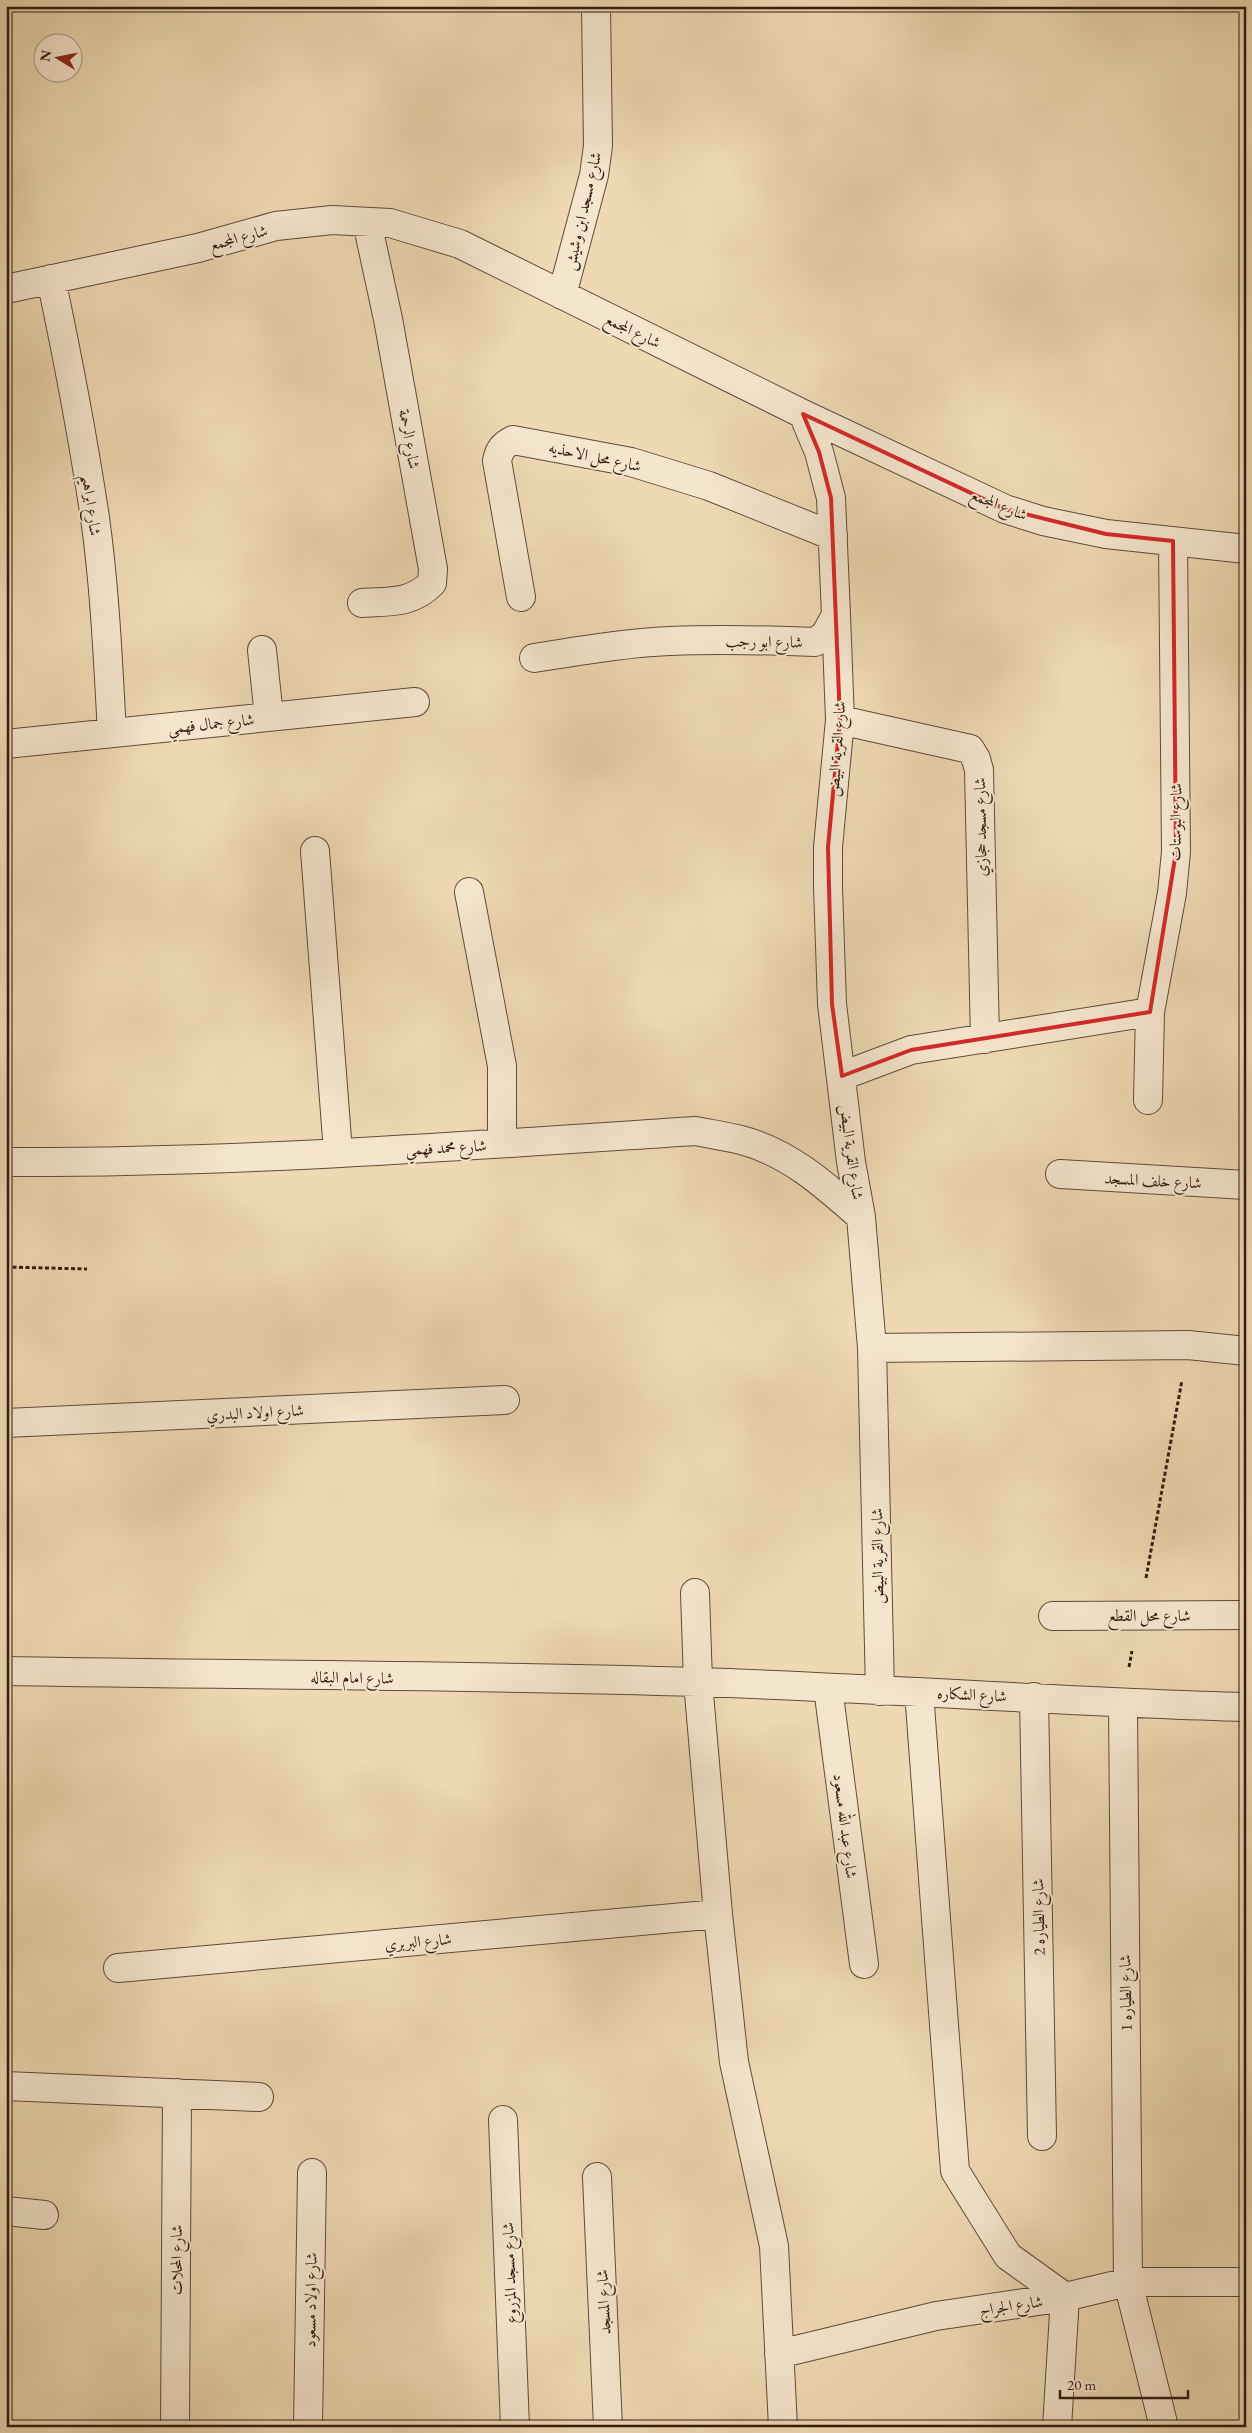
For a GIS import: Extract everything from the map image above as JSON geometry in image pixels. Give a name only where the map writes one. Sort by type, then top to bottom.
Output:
[{"type":"street","name":"شارع مسجد ابن وشيش","points":[[562,295],[594,175],[598,146],[596,6]]},
{"type":"street","name":"شارع المجمع","points":[[6,289],[198,248],[276,226],[332,220],[390,223],[460,244],[803,414],[1005,509],[1044,521],[1106,534],[1246,549]]},
{"type":"street","name":"شارع الرحمة","points":[[362,603],[408,600],[422,593],[432,583],[433,569],[388,319],[366,222]]},
{"type":"street","name":"شارع ابراهيم","points":[[51,279],[76,399],[95,520],[106,626],[112,733]]},
{"type":"street","points":[[803,414],[819,452],[831,498],[836,615]]},
{"type":"street","name":"شارع محل الاحذيه","points":[[520,597],[497,461],[499,451],[505,444],[513,440],[630,462],[709,486],[833,536]]},
{"type":"street","name":"شارع البوستات","points":[[1148,1100],[1150,1012],[1172,893],[1176,852],[1173,541]]},
{"type":"street","name":"شارع ابو رجب","points":[[534,658],[601,647],[668,641],[741,639],[815,642],[824,636],[836,615]]},
{"type":"street","name":"شارع القرية البيض","points":[[836,615],[840,720],[828,847],[832,1004],[860,1216],[872,1348],[880,1691]]},
{"type":"street","points":[[262,650],[269,717]]},
{"type":"street","name":"شارع جمال فهمي","points":[[6,744],[415,702]]},
{"type":"street","name":"شارع مسجد حجازي","points":[[840,720],[970,749],[976,759],[979,770],[985,1039]]},
{"type":"street","points":[[315,851],[338,1152]]},
{"type":"street","points":[[469,892],[502,1066],[502,1143]]},
{"type":"street","points":[[842,1076],[911,1050],[1150,1012]]},
{"type":"street","name":"شارع محمد فهمي","points":[[6,1162],[112,1162],[338,1152],[695,1131],[742,1140],[787,1159],[826,1186],[860,1216]]},
{"type":"street","name":"شارع خلف المسجد","points":[[1060,1174],[1246,1185]]},
{"type":"street","points":[[872,1348],[1188,1345],[1246,1350]]},
{"type":"street","name":"شارع اولاد البدري","points":[[6,1423],[504,1400]]},
{"type":"street","points":[[695,1593],[698,1682],[718,1914],[734,2062],[774,2246],[782,2427]]},
{"type":"street","name":"شارع محل القطع","points":[[1053,1616],[1246,1614]]},
{"type":"street","name":"شارع امام البقاله","points":[[6,1671],[698,1682]]},
{"type":"street","name":"شارع الشكاره","points":[[698,1682],[1034,1697],[1123,1704],[1246,1707]]},
{"type":"street","name":"شارع عبد الله مسعود","points":[[828,1688],[864,1964]]},
{"type":"street","points":[[920,1692],[955,2172],[1008,2256],[1065,2297],[1057,2427]]},
{"type":"street","name":"شارع الطياره 2","points":[[1034,1697],[1042,2136]]},
{"type":"street","name":"شارع الطياره 1","points":[[1123,1704],[1128,2282],[1164,2427]]},
{"type":"street","name":"شارع البربري","points":[[118,1968],[718,1914]]},
{"type":"street","points":[[6,2086],[259,2097]]},
{"type":"street","name":"شارع المحلات","points":[[176,2427],[177,2094]]},
{"type":"street","name":"شارع مسجد المزروع","points":[[502,2120],[515,2427]]},
{"type":"street","name":"شارع اولاد مسعود","points":[[308,2427],[312,2173]]},
{"type":"street","name":"شارع المسجد","points":[[597,2177],[608,2427]]},
{"type":"street","points":[[6,2212],[44,2215]]},
{"type":"street","name":"شارع الجراج","points":[[779,2354],[936,2316],[1065,2297],[1128,2282],[1246,2282]]},
{"type":"path","points":[[6,1267],[87,1269]]},
{"type":"path","points":[[1123,1704],[1188,1345]]},
{"type":"highlighted area","points":[[803,414],[1005,509],[1106,534],[1173,541],[1176,852],[1150,1012],[911,1050],[842,1076],[832,1004],[828,847],[840,720],[831,498],[819,452]]}]
